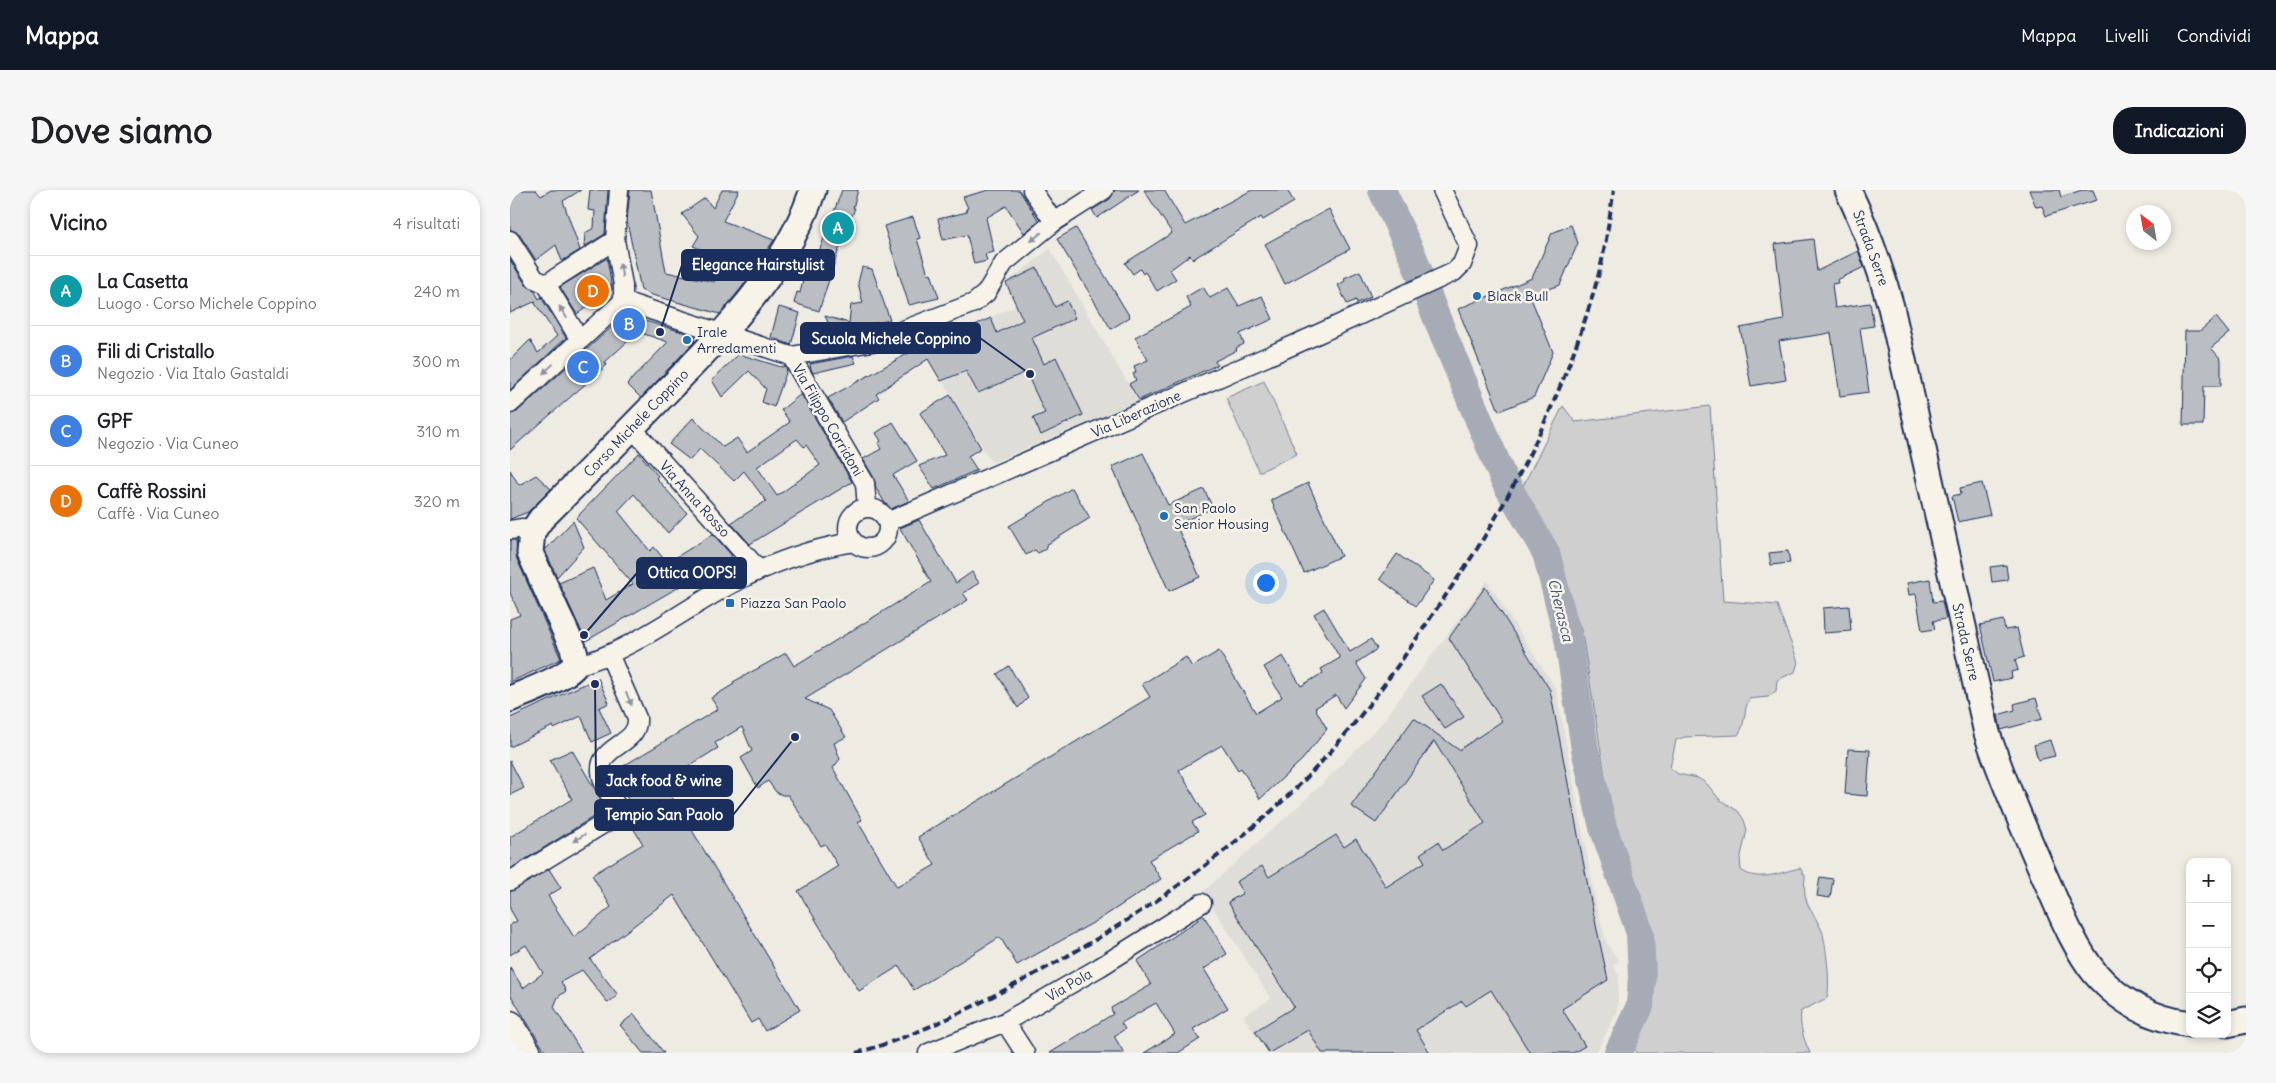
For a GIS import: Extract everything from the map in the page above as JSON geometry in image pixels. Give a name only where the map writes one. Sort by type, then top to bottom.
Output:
[{"type":"main road","name":"Corso Michele Coppino","points":[[576,666],[573,648],[521,531],[541,519],[722,334],[767,278],[787,249],[806,210],[813,190]]},
{"type":"main road","name":"Strada Serre","points":[[1848,190],[1866,228],[1880,267],[1891,307],[1987,734],[2000,772],[2058,908],[2094,972],[2126,1001],[2142,1010],[2158,1017],[2186,1023]]},
{"type":"main road","points":[[510,699],[564,674],[576,666]]},
{"type":"main road","points":[[2231,1023],[2246,1020]]},
{"type":"main road","points":[[510,1025],[527,1053]]},
{"type":"street","points":[[510,404],[623,301],[623,284],[615,240],[619,190]]},
{"type":"street","points":[[1032,190],[1054,222]]},
{"type":"street","points":[[791,356],[872,342],[974,303],[986,293],[1004,263],[1054,222],[1104,190]]},
{"type":"street","name":"Via Liberazione","points":[[887,522],[1296,344],[1454,272],[1462,264],[1469,246],[1442,190]]},
{"type":"street","points":[[510,240],[535,279],[546,284],[580,340]]},
{"type":"street","points":[[546,284],[615,240]]},
{"type":"street","name":"Via Filippo Corridoni","points":[[623,301],[791,356],[865,483],[866,503]]},
{"type":"street","name":"Via Anna Rosso","points":[[632,428],[759,570]]},
{"type":"street","points":[[576,666],[609,654],[759,570],[796,556],[832,537],[851,534],[868,548],[878,545],[886,536],[887,522],[877,510],[866,503],[853,515],[851,534]]},
{"type":"street","points":[[510,881],[621,813],[603,782],[600,766],[606,754],[635,732],[638,727],[637,718],[609,654]]},
{"type":"street","name":"Via Pola","points":[[928,1053],[1005,1022],[1100,967],[1202,903]]},
{"type":"street","points":[[1005,1022],[1025,1053]]},
{"type":"shaded area","points":[[1050,249],[1138,401],[992,463],[922,347],[1016,306],[1006,283]]},
{"type":"shaded area","points":[[1264,381],[1297,454],[1259,472],[1226,398]]},
{"type":"shaded area","points":[[1563,406],[1575,422],[1710,406],[1723,601],[1777,605],[1798,662],[1795,672],[1777,680],[1776,691],[1768,697],[1749,699],[1741,731],[1738,735],[1685,737],[1676,740],[1670,768],[1678,774],[1698,778],[1707,784],[1720,800],[1738,811],[1744,820],[1747,830],[1740,860],[1741,870],[1755,876],[1762,876],[1800,868],[1805,876],[1806,901],[1824,937],[1828,975],[1827,998],[1801,1011],[1802,1033],[1810,1053],[1636,1053],[1631,1040],[1643,1014],[1646,947],[1642,919],[1617,851],[1582,633],[1568,595],[1521,490]]},
{"type":"shaded area","points":[[1487,581],[1556,689],[1597,908],[1607,944],[1619,961],[1613,965],[1619,975],[1617,1012],[1596,1053],[1268,1053],[1243,1016],[1271,999],[1203,892],[1316,790],[1381,724]]},
{"type":"building","points":[[510,190],[536,190],[541,196],[551,190],[581,190],[563,201],[580,250],[562,261],[556,245],[536,260],[519,234],[510,229]]},
{"type":"building","points":[[590,190],[608,190],[605,234],[584,247],[585,233],[594,228],[595,211],[588,210]]},
{"type":"building","points":[[630,190],[651,190],[666,272],[714,282],[730,261],[693,246],[699,236],[682,214],[705,198],[713,208],[722,190],[739,190],[723,221],[774,240],[742,287],[720,314],[652,295],[641,290],[627,221]]},
{"type":"building","points":[[842,190],[858,190],[853,208],[855,208],[838,252],[819,311],[794,303],[797,292],[800,293],[809,255],[817,257]]},
{"type":"building","points":[[989,190],[1019,190],[1039,221],[1024,233],[1006,206],[986,218],[994,252],[985,254],[987,261],[974,264],[967,235],[943,240],[938,219],[967,212],[966,209],[968,208],[963,197]]},
{"type":"building","points":[[1115,190],[1139,190],[1097,218],[1092,210],[1110,199]]},
{"type":"building","points":[[1144,190],[1164,190],[1185,225],[1252,190],[1287,190],[1294,202],[1263,220],[1261,217],[1193,259],[1190,255],[1170,270],[1176,279],[1157,291],[1145,272],[1143,274],[1140,269],[1133,274],[1125,263],[1172,233]]},
{"type":"building","points":[[2029,190],[2059,190],[2061,197],[2082,190],[2093,190],[2097,200],[2046,216],[2042,206],[2036,207]]},
{"type":"building","points":[[1329,209],[1350,249],[1285,284],[1265,244]]},
{"type":"building","points":[[913,217],[920,238],[917,239],[928,274],[931,273],[939,298],[909,305],[884,226]]},
{"type":"building","points":[[1571,225],[1578,243],[1560,285],[1530,296],[1553,352],[1534,397],[1499,411],[1458,309],[1532,278],[1552,233]]},
{"type":"building","points":[[1076,228],[1130,317],[1111,329],[1057,239]]},
{"type":"building","points":[[1813,239],[1817,271],[1859,252],[1864,267],[1837,280],[1838,283],[1832,284],[1835,308],[1870,303],[1874,326],[1860,328],[1869,392],[1840,396],[1831,333],[1779,341],[1786,380],[1751,386],[1740,328],[1784,320],[1775,244]]},
{"type":"building","points":[[607,258],[612,289],[577,314],[560,287]]},
{"type":"building","points":[[510,260],[526,285],[534,290],[539,299],[541,297],[566,338],[510,390],[510,360],[530,340],[538,353],[557,336],[534,302],[536,301],[510,313]]},
{"type":"building","points":[[862,267],[872,269],[890,320],[837,331],[841,337],[827,339],[831,329],[825,316],[849,323],[851,305],[863,303],[858,283]]},
{"type":"building","points":[[1037,268],[1055,307],[1067,301],[1075,318],[1032,338],[1044,364],[1056,357],[1083,415],[1041,435],[1033,418],[1045,413],[1026,372],[978,393],[966,371],[941,381],[928,359],[876,394],[879,398],[842,422],[828,398],[918,348],[904,351],[899,343],[914,337],[921,348],[991,318],[997,333],[1023,320],[1006,283]]},
{"type":"building","points":[[1360,271],[1371,297],[1357,303],[1356,300],[1347,304],[1338,285],[1345,281],[1344,278]]},
{"type":"building","points":[[1203,287],[1210,298],[1228,288],[1239,306],[1262,296],[1273,319],[1240,334],[1244,344],[1236,348],[1237,350],[1215,361],[1217,365],[1139,400],[1129,384],[1136,380],[1133,374],[1136,372],[1134,366],[1148,360],[1135,337],[1191,307],[1186,297]]},
{"type":"building","points":[[779,307],[800,313],[791,345],[771,337]]},
{"type":"building","points":[[625,315],[696,336],[694,342],[641,398],[627,384],[668,342],[638,332],[605,362],[607,365],[510,450],[510,414],[517,412]]},
{"type":"building","points":[[2216,317],[2229,333],[2211,348],[2221,359],[2221,386],[2204,386],[2203,425],[2183,425],[2185,331],[2200,331]]},
{"type":"building","points":[[739,354],[781,367],[785,366],[787,370],[774,407],[762,402],[766,389],[749,371],[722,397],[712,380]]},
{"type":"building","points":[[853,356],[856,363],[813,373],[811,369],[810,364]]},
{"type":"building","points":[[801,394],[852,482],[750,544],[731,523],[766,501],[744,471],[734,481],[700,449],[690,460],[669,444],[693,418],[723,447],[737,438],[747,452],[790,422],[781,410]],"holes":[[[797,439],[804,447],[806,445],[820,465],[777,496],[757,467]]]},
{"type":"building","points":[[950,395],[981,448],[968,456],[977,470],[934,489],[919,466],[945,455],[920,413]]},
{"type":"building","points":[[893,422],[917,461],[893,475],[909,501],[889,510],[876,488],[874,478],[863,459],[881,449],[878,443],[881,441],[876,433]]},
{"type":"building","points":[[639,453],[658,476],[656,478],[687,513],[668,533],[634,494],[618,511],[650,551],[654,547],[667,563],[713,534],[732,556],[586,641],[559,583],[593,568],[606,600],[633,584],[576,518]]},
{"type":"building","name":"San Paolo Senior Housing","points":[[1143,453],[1168,505],[1204,489],[1213,508],[1176,525],[1200,577],[1169,591],[1112,467]]},
{"type":"building","points":[[510,470],[519,485],[536,475],[551,489],[528,512],[510,519]]},
{"type":"building","points":[[1308,483],[1341,556],[1304,573],[1271,500]]},
{"type":"building","points":[[1982,483],[1990,515],[1958,522],[1952,496],[1961,494],[1960,488]]},
{"type":"building","points":[[1072,488],[1090,518],[1046,545],[1046,549],[1038,553],[1035,550],[1026,555],[1009,526]]},
{"type":"building","points":[[919,520],[956,583],[972,572],[979,583],[963,593],[968,600],[805,699],[829,710],[846,737],[834,743],[840,759],[833,768],[862,820],[858,822],[897,887],[935,865],[918,837],[1150,697],[1142,684],[1186,657],[1192,667],[1219,651],[1256,713],[1282,697],[1264,667],[1283,656],[1301,686],[1323,673],[1321,669],[1340,658],[1314,614],[1324,608],[1350,652],[1371,639],[1377,649],[1356,663],[1366,679],[1344,708],[1336,695],[1315,708],[1327,729],[1302,760],[1260,799],[1241,768],[1238,770],[1222,745],[1179,770],[1205,815],[1192,822],[1198,831],[1149,860],[1161,879],[1100,919],[1017,965],[1000,937],[914,990],[899,966],[859,991],[798,891],[838,866],[825,844],[821,846],[788,795],[776,792],[768,781],[758,788],[741,758],[752,751],[742,727],[715,743],[718,748],[663,782],[800,1010],[765,1031],[758,1019],[751,1023],[674,895],[590,959],[618,995],[608,1003],[582,970],[561,982],[566,991],[558,997],[554,1007],[582,1053],[546,1053],[510,994],[510,967],[523,988],[543,973],[526,945],[510,955],[510,925],[517,921],[510,909],[510,892],[549,869],[561,888],[548,896],[574,937],[611,907],[592,875],[643,844],[628,820],[636,813],[613,774],[718,709],[711,698],[734,684],[733,682],[786,653],[794,666],[931,582],[900,528]]},
{"type":"building","points":[[573,521],[584,547],[557,577],[545,550]]},
{"type":"building","points":[[510,540],[516,540],[517,559],[561,659],[510,682],[510,619],[520,615],[510,593]]},
{"type":"building","points":[[1788,551],[1790,563],[1771,565],[1769,553]]},
{"type":"building","points":[[1397,554],[1434,580],[1416,606],[1380,579]]},
{"type":"building","points":[[2006,565],[2008,580],[1992,582],[1990,567]]},
{"type":"building","points":[[1930,579],[1933,602],[1942,601],[1946,619],[1933,621],[1935,629],[1922,631],[1916,594],[1909,595],[1907,583]]},
{"type":"building","points":[[1485,587],[1550,690],[1608,980],[1562,1009],[1585,1046],[1573,1053],[1530,1053],[1491,990],[1466,1006],[1462,1001],[1416,1030],[1430,1053],[1322,1053],[1308,1030],[1269,1053],[1255,1031],[1294,1007],[1228,902],[1243,893],[1236,882],[1262,866],[1269,877],[1336,835],[1344,847],[1356,839],[1386,887],[1425,862],[1420,854],[1438,842],[1443,850],[1485,823],[1434,741],[1376,823],[1351,806],[1414,718],[1459,750],[1502,721],[1449,638]]},
{"type":"building","points":[[1849,606],[1851,631],[1824,633],[1823,608]]},
{"type":"building","points":[[2003,620],[2005,630],[2017,628],[2024,657],[2015,660],[2018,670],[2011,672],[2012,678],[1993,682],[1980,625]]},
{"type":"building","points":[[1009,666],[1028,698],[1018,708],[997,674]]},
{"type":"building","points":[[598,678],[609,703],[599,708],[611,733],[592,742],[581,716],[554,729],[553,726],[510,747],[510,718]]},
{"type":"building","points":[[1441,684],[1464,717],[1445,729],[1422,696]]},
{"type":"building","points":[[2036,698],[2042,719],[2001,730],[1998,715],[2015,710],[2014,704]]},
{"type":"building","points":[[2050,740],[2055,756],[2038,760],[2034,745]]},
{"type":"building","points":[[1848,749],[1870,750],[1867,796],[1845,794]]},
{"type":"building","points":[[572,750],[604,805],[601,812],[510,869],[510,837],[572,799],[550,760]]},
{"type":"building","points":[[510,761],[524,788],[510,795]]},
{"type":"building","points":[[1820,877],[1833,879],[1830,898],[1817,896]]},
{"type":"building","points":[[1204,916],[1227,954],[1204,969],[1228,1008],[1193,1029],[1200,1039],[1178,1053],[1144,1053],[1175,1034],[1156,1003],[1121,1023],[1125,1029],[1114,1036],[1124,1053],[1050,1053],[1113,1014],[1111,1008],[1151,985],[1137,961]]},
{"type":"building","points":[[634,1014],[664,1053],[643,1053],[620,1025]]},
{"type":"waterway","name":"Cherasca","points":[[1382,190],[1414,259],[1503,478],[1546,553],[1568,638],[1585,749],[1603,827],[1640,933],[1642,976],[1640,1006],[1618,1053]]},
{"type":"railway","points":[[856,1053],[902,1038],[969,1008],[1096,940],[1155,902],[1212,861],[1267,815],[1313,771],[1355,723],[1393,672],[1483,539],[1518,477],[1550,410],[1578,341],[1599,273],[1614,190]]},
{"type":"place","name":"La Casetta","points":[[838,228]]},
{"type":"place","name":"Caffè Rossini","points":[[593,291]]},
{"type":"place","name":"Black Bull","points":[[1477,296]]},
{"type":"place","name":"Fili di Cristallo","points":[[629,324]]},
{"type":"place","name":"Elegance Hairstylist","points":[[660,332]]},
{"type":"place","name":"Irale Arredamenti","points":[[687,340]]},
{"type":"place","name":"GPF","points":[[583,367]]},
{"type":"place","name":"Scuola Michele Coppino","points":[[1030,374]]},
{"type":"place","name":"San Paolo Senior Housing","points":[[1164,516]]},
{"type":"place","name":"Piazza San Paolo","points":[[730,603]]},
{"type":"place","name":"Ottica OOPS!","points":[[584,635]]},
{"type":"place","name":"Jack food & wine","points":[[595,684]]},
{"type":"place","name":"Tempio San Paolo","points":[[795,737]]}]
